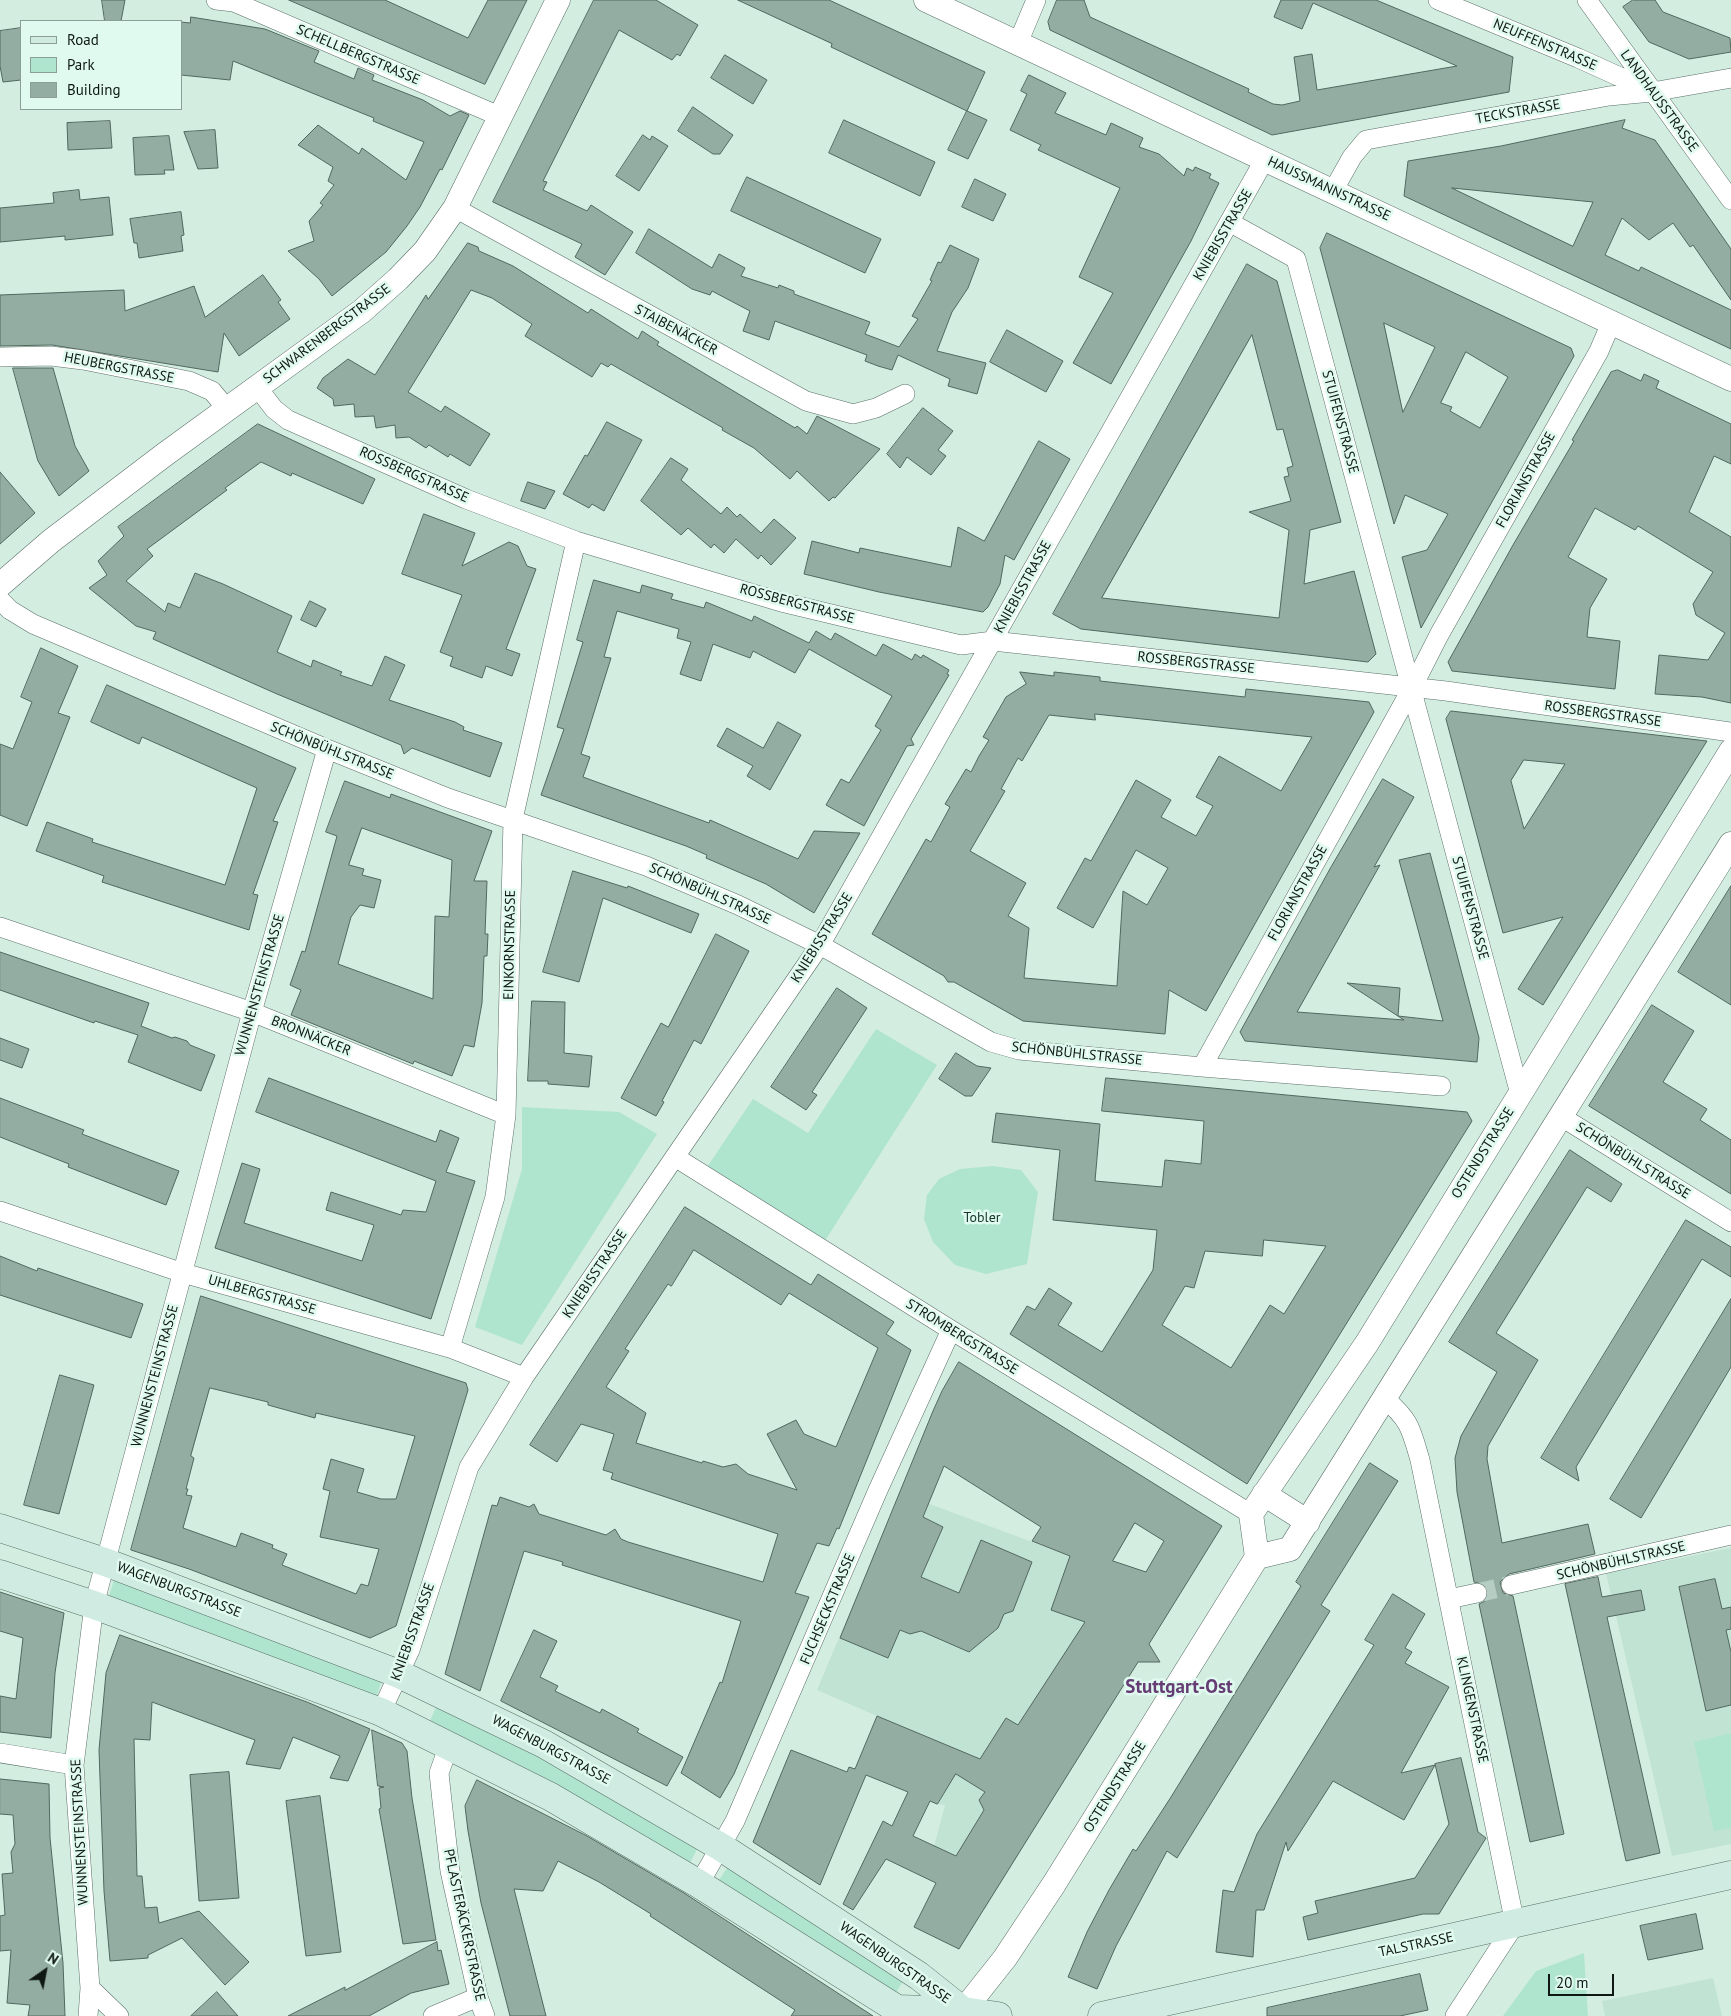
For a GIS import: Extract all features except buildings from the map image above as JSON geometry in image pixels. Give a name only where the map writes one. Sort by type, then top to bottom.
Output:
[{"type":"main road","name":"WAGENBURGSTRASSE","points":[[0,1528],[105,1562],[398,1674],[544,1744],[722,1846],[919,1976],[959,2013]]},
{"type":"main road","name":"WAGENBURGSTRASSE","points":[[0,1574],[94,1605],[381,1712],[551,1797],[699,1884],[897,2009],[959,2013]]},
{"type":"main road","name":"TALSTRASSE","points":[[1102,2016],[1731,1875]]},
{"type":"main road","points":[[959,2013],[998,2016]]},
{"type":"street","name":"SCHELLBERGSTRASSE","points":[[216,0],[234,2],[499,116]]},
{"type":"street","name":"SCHWARENBERGSTRASSE","points":[[0,585],[51,541],[362,310],[398,279],[425,250],[455,208],[558,0]]},
{"type":"street","name":"HAUSSMANNSTRASSE","points":[[926,0],[1731,379]]},
{"type":"street","points":[[1018,43],[1036,0]]},
{"type":"street","name":"NEUFFENSTRASSE","points":[[1438,0],[1578,58],[1652,92]]},
{"type":"street","name":"LANDHAUSSTRASSE","points":[[1587,0],[1731,200]]},
{"type":"street","name":"TECKSTRASSE","points":[[1333,191],[1352,157],[1366,140],[1609,96],[1652,92],[1731,78]]},
{"type":"street","name":"KNIEBISSTRASSE","points":[[381,1712],[410,1650],[469,1467],[524,1377],[820,945],[994,641],[1114,423],[1231,223],[1265,159]]},
{"type":"street","name":"STAIBENÄCKER","points":[[455,208],[806,401],[853,414],[876,408],[905,394]]},
{"type":"street","name":"STUIFENSTRASSE","points":[[1231,223],[1296,259],[1520,1094]]},
{"type":"street","name":"FLORIANSTRASSE","points":[[1202,1067],[1412,688],[1439,635],[1599,351],[1611,323]]},
{"type":"street","name":"HEUBERGSTRASSE","points":[[0,358],[51,356],[83,360],[189,382],[212,391],[227,409]]},
{"type":"street","name":"ROSSBERGSTRASSE","points":[[257,387],[274,409],[288,420],[466,499],[576,542],[781,602],[961,645],[994,641],[1377,683],[1446,691],[1731,732]]},
{"type":"street","name":"EINKORNSTRASSE","points":[[450,1348],[495,1197],[506,1115],[513,819],[576,542]]},
{"type":"street","name":"SCHÖNBÜHLSTRASSE","points":[[0,600],[10,610],[33,624],[327,750],[448,798],[646,866],[738,905],[820,945],[991,1042],[1019,1050],[1441,1086]]},
{"type":"street","name":"WUNNENSTEINSTRASSE","points":[[88,2016],[90,1988],[74,1765],[94,1605],[252,1012],[327,750]]},
{"type":"street","name":"OSTENDSTRASSE","points":[[1251,1514],[1366,1343],[1731,751]]},
{"type":"street","points":[[1251,1514],[1257,1557],[1290,1549],[1731,844]]},
{"type":"street","name":"BRONNÄCKER","points":[[0,927],[252,1012],[506,1115]]},
{"type":"street","name":"SCHÖNBÜHLSTRASSE","points":[[1560,1116],[1731,1222]]},
{"type":"street","name":"STROMBERGSTRASSE","points":[[675,1157],[951,1330],[1251,1514]]},
{"type":"street","name":"UHLBERGSTRASSE","points":[[0,1211],[183,1273],[450,1348],[524,1377]]},
{"type":"street","name":"FUCHSECKSTRASSE","points":[[699,1884],[735,1822],[878,1490],[951,1330]]},
{"type":"street","name":"KLINGENSTRASSE","points":[[1385,1399],[1403,1414],[1410,1426],[1420,1460],[1515,1924]]},
{"type":"street","points":[[1264,1494],[1308,1522]]},
{"type":"street","name":"SCHÖNBÜHLSTRASSE","points":[[1511,1585],[1731,1536]]},
{"type":"street","name":"OSTENDSTRASSE","points":[[959,2013],[1005,1958],[1054,1884],[1257,1557]]},
{"type":"street","points":[[1449,1599],[1477,1593]]},
{"type":"street","name":"PFLASTERÄCKERSTRASSE","points":[[449,1745],[439,1773],[450,1871],[478,1997],[485,2016]]},
{"type":"street","points":[[0,1753],[74,1765]]},
{"type":"street","points":[[1455,2016],[1515,1924]]},
{"type":"street","points":[[90,1988],[120,2016]]},
{"type":"street","points":[[433,2016],[478,1997]]},
{"type":"shaded area","points":[[900,1493],[1070,1556],[1116,1697],[985,1909],[927,1873],[945,1805],[937,1804],[967,1755],[817,1690]]},
{"type":"shaded area","points":[[1731,1548],[1731,1844],[1672,1856],[1606,1573]]},
{"type":"shaded area","points":[[1713,1978],[1722,2016],[1605,2016],[1602,2001]]},
{"type":"green space","points":[[876,1029],[937,1065],[823,1244],[707,1167],[753,1099],[808,1133]]},
{"type":"green space","points":[[522,1107],[619,1112],[657,1134],[522,1345],[475,1327],[522,1169]]},
{"type":"green space","name":"Tobler","points":[[993,1166],[1021,1170],[1038,1192],[1027,1264],[986,1274],[955,1265],[933,1242],[924,1219],[927,1195],[939,1179],[960,1169]]},
{"type":"green space","points":[[114,1580],[381,1682],[375,1701],[108,1599]]},
{"type":"green space","points":[[437,1705],[566,1770],[699,1845],[689,1865],[429,1723]]},
{"type":"green space","points":[[1731,1733],[1731,1828],[1714,1831],[1694,1742]]},
{"type":"green space","points":[[729,1865],[905,1977],[895,1995],[717,1883]]},
{"type":"green space","points":[[1584,1953],[1588,2016],[1503,2016],[1536,1971]]},
{"type":"tunnel","points":[[1477,1593],[1511,1585]]},
{"type":"district","name":"Stuttgart-Ost","points":[[1179,1688]]}]
